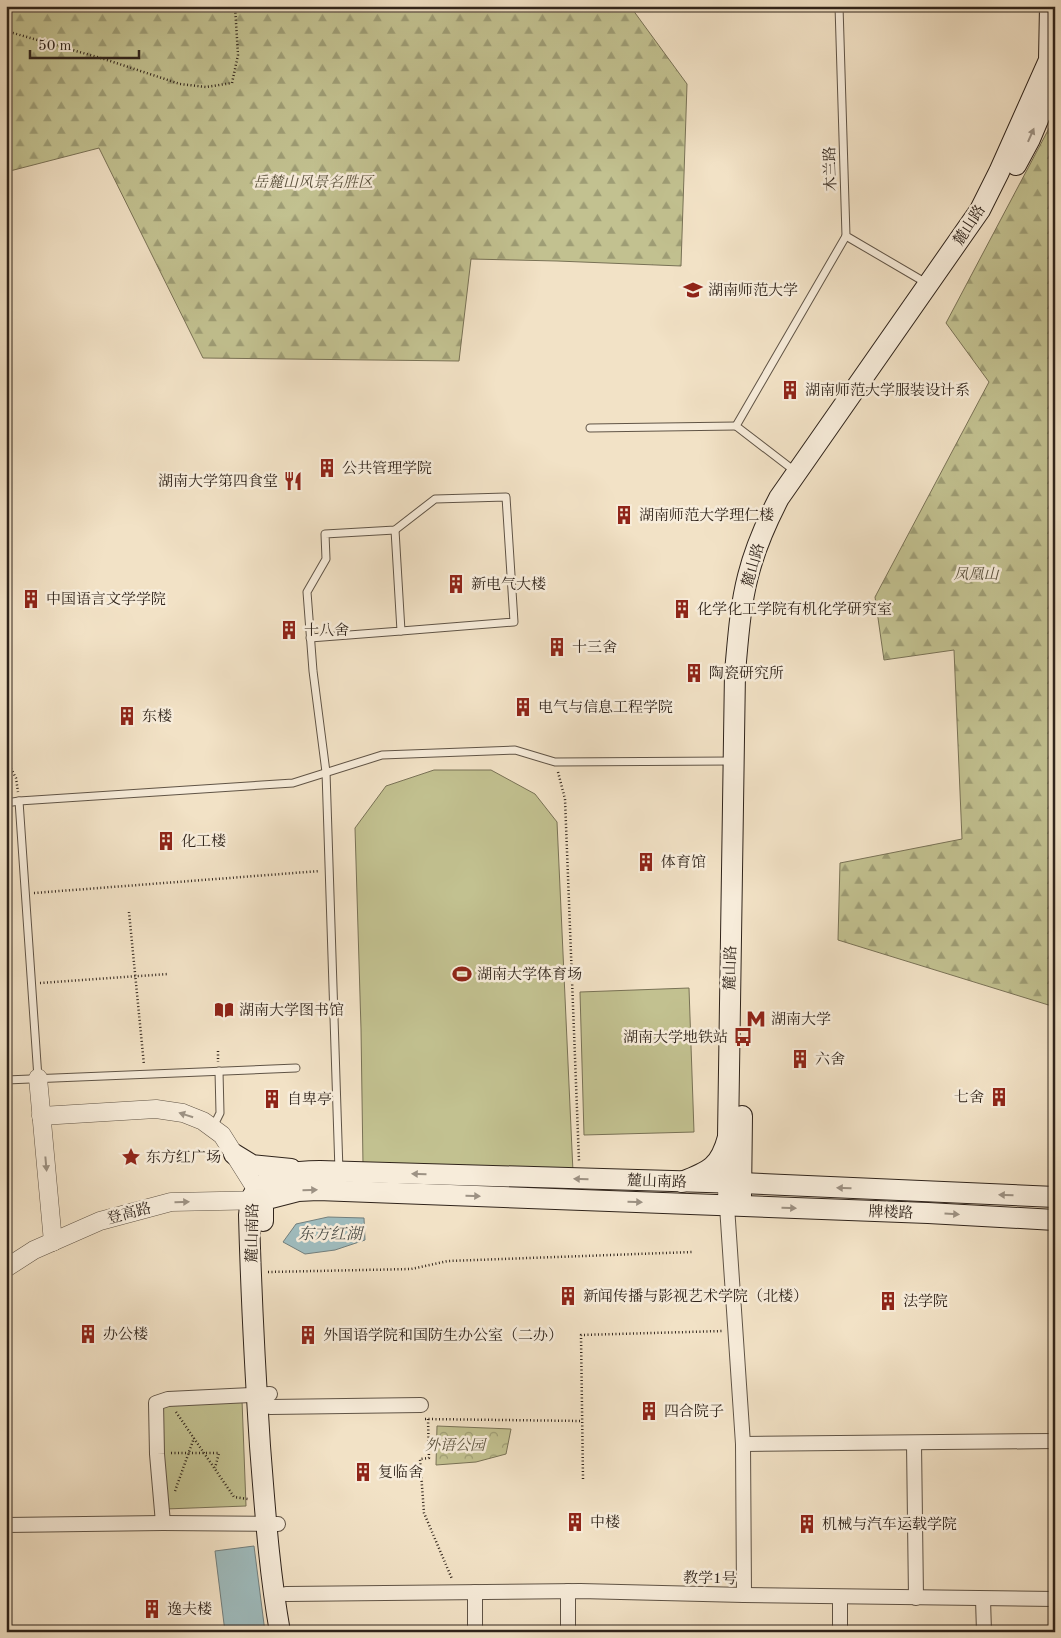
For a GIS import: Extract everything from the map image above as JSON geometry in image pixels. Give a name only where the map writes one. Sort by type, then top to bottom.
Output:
[{"type":"main road","name":"麓山路","points":[[735,1138],[733,761],[735,672],[747,578],[765,524],[779,498],[980,210],[1052,53],[1050,6]]},
{"type":"main road","name":"麓山路","points":[[734,1206],[748,671],[758,588],[764,566],[781,519],[793,498],[968,251],[982,228],[1030,139],[1052,89]]},
{"type":"main road","points":[[682,1182],[699,1176],[718,1163],[735,1138],[752,1168],[769,1181],[782,1185]]},
{"type":"main road","points":[[234,1154],[252,1165],[261,1167],[330,1171]]},
{"type":"main road","name":"麓山南路","points":[[292,1632],[272,1524],[264,1501],[266,1399],[250,1232],[257,1197],[272,1179],[287,1174],[330,1171],[734,1184]]},
{"type":"main road","name":"牌楼路","points":[[734,1184],[1055,1197]]},
{"type":"main road","name":"麓山南路","points":[[257,1197],[318,1190],[734,1206]]},
{"type":"main road","name":"麓山南路","points":[[257,1197],[264,1272],[266,1399],[272,1524],[268,1556],[280,1632]]},
{"type":"main road","name":"牌楼路","points":[[734,1206],[1055,1220]]},
{"type":"street","points":[[38,1078],[53,1242]]},
{"type":"street","points":[[41,1116],[156,1109],[183,1113],[203,1121],[222,1135],[257,1197]]},
{"type":"street","name":"登高路","points":[[6,1268],[34,1250],[100,1221],[170,1202],[257,1197]]},
{"type":"street","name":"教学1号","points":[[286,1594],[568,1591],[744,1596],[743,1444],[735,1331],[734,1206]]},
{"type":"street","points":[[163,1523],[157,1454],[156,1403],[168,1399],[266,1399],[421,1405]]},
{"type":"street","points":[[743,1444],[1055,1441]]},
{"type":"street","points":[[914,1443],[916,1598]]},
{"type":"street","points":[[6,1525],[272,1524]]},
{"type":"street","points":[[568,1591],[568,1632]]},
{"type":"street","points":[[475,1592],[475,1632]]},
{"type":"street","points":[[744,1596],[1055,1599]]},
{"type":"street","points":[[840,1597],[840,1632]]},
{"type":"street","points":[[983,1599],[984,1632]]},
{"type":"lane","name":"木兰路","points":[[839,6],[846,236]]},
{"type":"lane","points":[[736,426],[846,236],[928,284]]},
{"type":"lane","points":[[590,428],[736,426],[796,472]]},
{"type":"lane","points":[[310,638],[514,622],[506,497],[435,499],[395,530],[325,534],[326,558],[306,592],[310,638],[326,772],[329,870],[330,1171]]},
{"type":"lane","points":[[395,530],[401,631]]},
{"type":"lane","points":[[6,803],[293,783],[382,755],[515,750],[555,762],[733,761]]},
{"type":"lane","points":[[19,801],[38,1078]]},
{"type":"lane","points":[[6,1080],[296,1068]]},
{"type":"lane","points":[[213,1128],[220,1113],[219,1071]]},
{"type":"path","points":[[6,31],[104,58],[180,84],[206,87],[232,82],[238,55],[236,6]]},
{"type":"path","points":[[6,759],[16,778],[19,801]]},
{"type":"path","points":[[555,762],[565,799],[579,1162]]},
{"type":"path","points":[[25,893],[329,870]]},
{"type":"path","points":[[129,912],[145,1074]]},
{"type":"path","points":[[31,984],[168,974]]},
{"type":"path","points":[[264,1272],[411,1269],[448,1261],[692,1252]]},
{"type":"path","points":[[583,1479],[581,1335],[735,1331]]},
{"type":"path","points":[[168,1399],[234,1497],[264,1501]]},
{"type":"path","points":[[418,1419],[582,1421]]},
{"type":"path","points":[[428,1419],[429,1458],[420,1459],[424,1512],[457,1592]]},
{"type":"path","points":[[173,1496],[194,1438]]},
{"type":"path","points":[[157,1454],[219,1452],[214,1469]]},
{"type":"green space","name":"岳麓山风景名胜区","points":[[6,6],[630,6],[687,84],[681,266],[471,259],[459,361],[203,358],[99,148],[6,172]]},
{"type":"green space","name":"凤凰山","points":[[1055,117],[1055,1007],[838,940],[840,863],[962,839],[954,650],[884,660],[875,597],[989,382],[946,323]]},
{"type":"green space","name":"湖南大学体育场","points":[[434,770],[491,770],[535,794],[557,822],[573,1172],[363,1165],[355,828],[386,786]]},
{"type":"green space","points":[[689,988],[694,1132],[584,1135],[580,992]]},
{"type":"green space","points":[[242,1400],[246,1506],[165,1509],[160,1403]]},
{"type":"green space","name":"外语公园","points":[[437,1426],[511,1429],[506,1454],[476,1462],[436,1465]]},
{"type":"water","name":"东方红湖","points":[[328,1217],[364,1218],[365,1240],[335,1250],[305,1254],[283,1242],[296,1224]]},
{"type":"water","points":[[254,1546],[265,1632],[225,1632],[215,1551]]},
{"type":"place","name":"湖南师范大学","points":[[693,290]]},
{"type":"place","name":"湖南师范大学服装设计系","points":[[790,390]]},
{"type":"place","name":"公共管理学院","points":[[327,468]]},
{"type":"place","name":"湖南大学第四食堂","points":[[293,481]]},
{"type":"place","name":"湖南师范大学理仁楼","points":[[624,515]]},
{"type":"place","name":"新电气大楼","points":[[456,584]]},
{"type":"place","name":"中国语言文学学院","points":[[31,599]]},
{"type":"place","name":"化学化工学院有机化学研究室","points":[[682,609]]},
{"type":"place","name":"十八舍","points":[[289,630]]},
{"type":"place","name":"十三舍","points":[[557,647]]},
{"type":"place","name":"陶瓷研究所","points":[[694,673]]},
{"type":"place","name":"电气与信息工程学院","points":[[523,707]]},
{"type":"place","name":"东楼","points":[[127,716]]},
{"type":"place","name":"化工楼","points":[[166,841]]},
{"type":"place","name":"体育馆","points":[[646,862]]},
{"type":"place","name":"湖南大学体育场","points":[[462,974]]},
{"type":"place","name":"湖南大学图书馆","points":[[224,1010]]},
{"type":"place","name":"湖南大学","points":[[756,1019]]},
{"type":"place","name":"湖南大学地铁站","points":[[743,1037]]},
{"type":"place","name":"六舍","points":[[800,1059]]},
{"type":"place","name":"七舍","points":[[999,1097]]},
{"type":"place","name":"自卑亭","points":[[272,1099]]},
{"type":"place","name":"东方红广场","points":[[131,1157]]},
{"type":"place","name":"新闻传播与影视艺术学院（北楼）","points":[[568,1296]]},
{"type":"place","name":"法学院","points":[[888,1301]]},
{"type":"place","name":"办公楼","points":[[88,1334]]},
{"type":"place","name":"外国语学院和国防生办公室（二办）","points":[[308,1335]]},
{"type":"place","name":"四合院子","points":[[649,1411]]},
{"type":"place","name":"复临舍","points":[[363,1472]]},
{"type":"place","name":"中楼","points":[[575,1522]]},
{"type":"place","name":"机械与汽车运载学院","points":[[807,1524]]},
{"type":"place","name":"逸夫楼","points":[[152,1609]]}]
